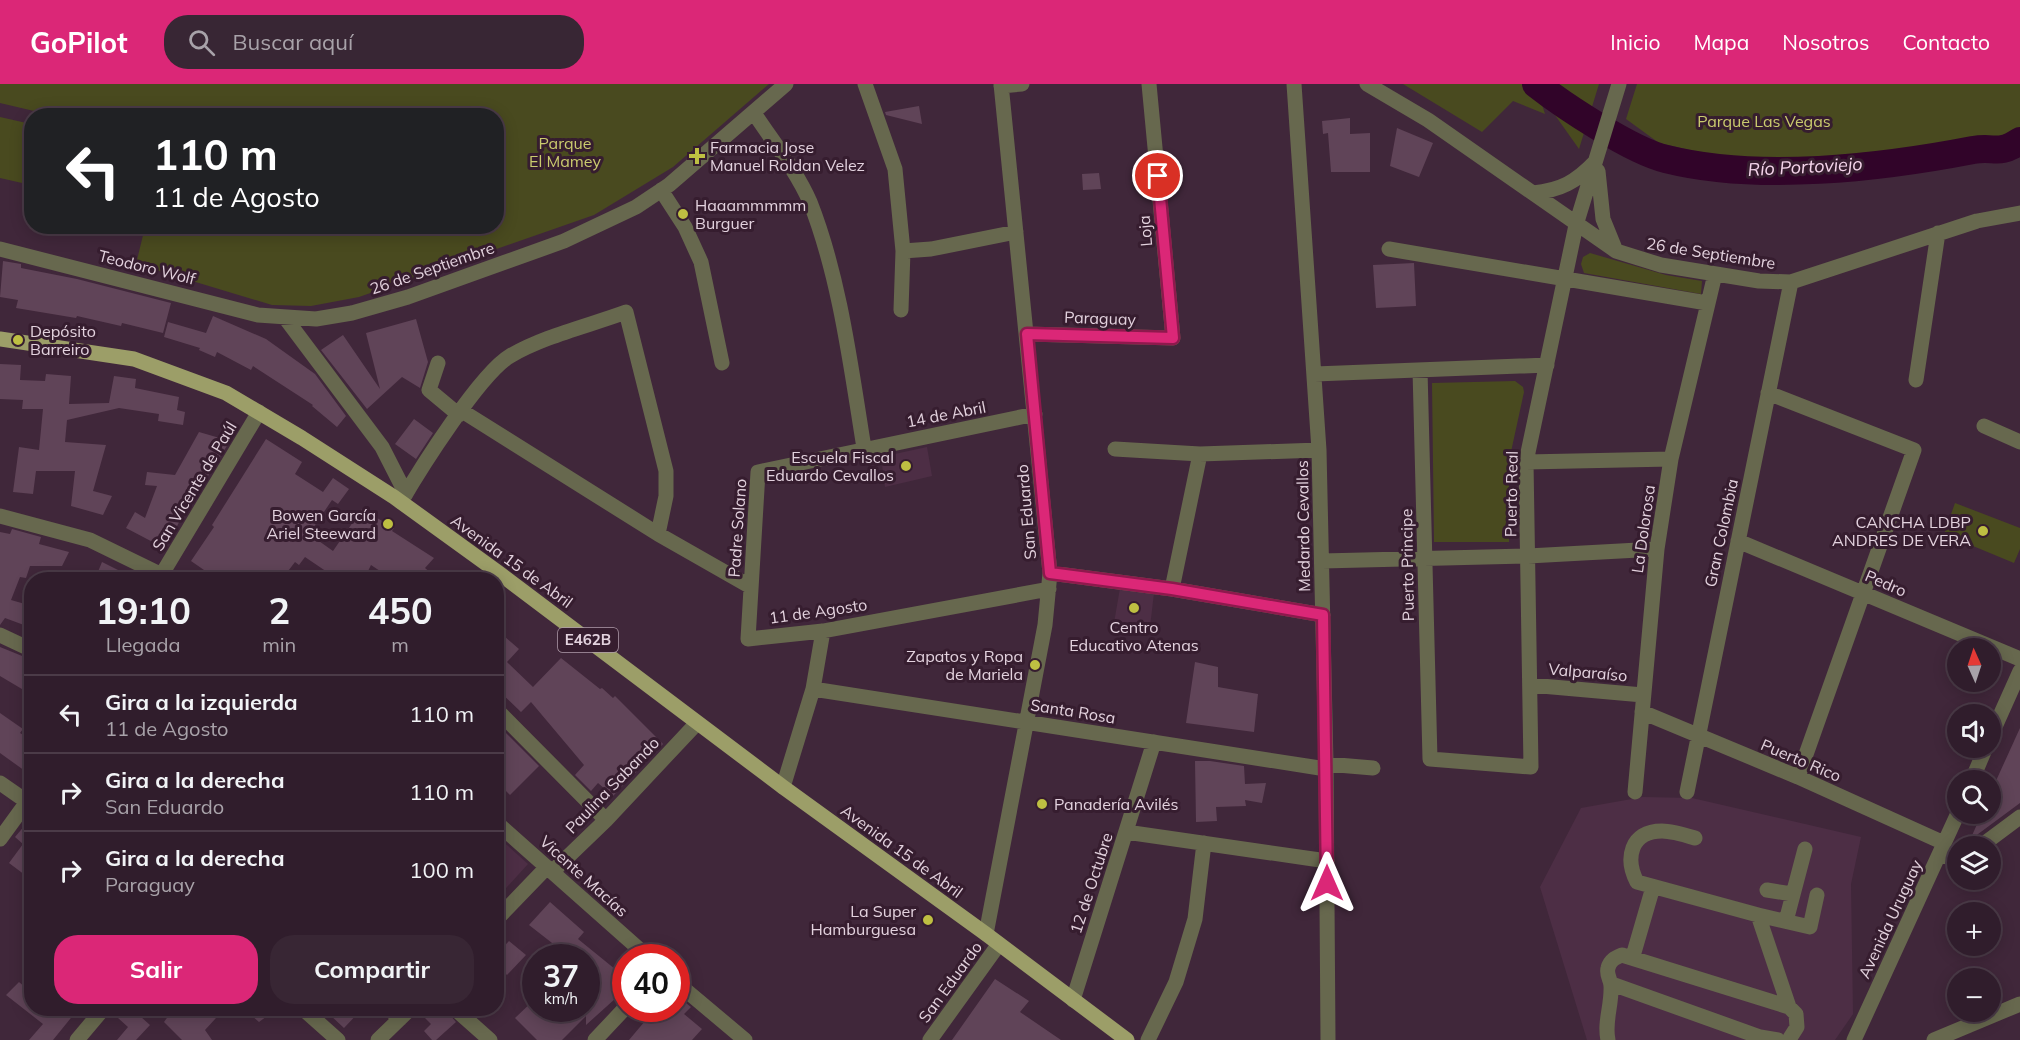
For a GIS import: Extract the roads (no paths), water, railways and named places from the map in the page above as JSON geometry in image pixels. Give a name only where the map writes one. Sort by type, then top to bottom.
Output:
[{"type":"main road","name":"Avenida 15 de Abril","points":[[0,339],[134,359],[226,393],[403,498],[491,572]]},
{"type":"main road","name":"Avenida 15 de Abril","points":[[504,582],[986,934],[1127,1040]]},
{"type":"street","name":"26 de Septiembre","points":[[286,319],[316,319],[352,313],[456,281],[602,225],[661,190],[786,84]]},
{"type":"street","points":[[865,84],[895,169],[903,251],[901,310]]},
{"type":"street","points":[[1001,85],[1022,84]]},
{"type":"street","name":"Loja","points":[[1149,84],[1173,338]]},
{"type":"street","name":"Medardo Cevallos","points":[[1294,84],[1319,450],[1326,767],[1328,1040]]},
{"type":"street","name":"26 de Septiembre","points":[[1367,84],[1428,120],[1616,251],[1653,263],[1715,274],[1791,282],[1977,221],[2020,213]]},
{"type":"street","name":"Puerto Real","points":[[1532,767],[1526,462],[1576,225],[1619,84]]},
{"type":"street","name":"San Eduardo","points":[[986,934],[1027,723],[1050,581],[1001,85]]},
{"type":"street","points":[[754,113],[793,171],[813,213],[827,259],[847,345],[864,448]]},
{"type":"street","points":[[1533,193],[1566,187],[1598,159]]},
{"type":"street","points":[[1598,159],[1603,219],[1616,251]]},
{"type":"street","points":[[661,190],[685,227],[701,262],[722,363]]},
{"type":"street","points":[[903,251],[931,249],[1016,232]]},
{"type":"street","points":[[1916,380],[1938,233]]},
{"type":"street","name":"Teodoro Wolf","points":[[0,249],[258,315],[286,319]]},
{"type":"street","points":[[1389,249],[1707,303]]},
{"type":"street","name":"La Dolorosa","points":[[1635,792],[1657,549],[1671,459],[1715,274]]},
{"type":"street","name":"Gran Colombia","points":[[1687,792],[1791,282]]},
{"type":"street","points":[[403,498],[490,373],[511,356],[626,312],[666,471],[666,496],[658,534]]},
{"type":"street","points":[[286,319],[382,447],[403,498]]},
{"type":"street","name":"Paraguay","points":[[1027,334],[1173,338]]},
{"type":"street","points":[[438,363],[429,390],[461,413],[658,534],[751,587]]},
{"type":"street","points":[[1315,374],[1547,365]]},
{"type":"street","name":"Puerto Principe","points":[[1420,370],[1430,759],[1532,767]]},
{"type":"street","points":[[1768,393],[1914,450],[1798,777]]},
{"type":"street","name":"San Vicente de Paúl","points":[[167,572],[259,412]]},
{"type":"street","name":"14 de Abril","points":[[864,448],[1035,414]]},
{"type":"street","points":[[1984,426],[2020,442]]},
{"type":"street","name":"Padre Solano","points":[[751,587],[758,472],[864,448]]},
{"type":"street","points":[[1115,449],[1200,454],[1319,450]]},
{"type":"street","points":[[1172,589],[1200,454]]},
{"type":"street","points":[[1526,462],[1671,459]]},
{"type":"street","points":[[0,516],[90,540],[152,572]]},
{"type":"street","name":"Pedro","points":[[1738,541],[2020,659]]},
{"type":"street","points":[[1322,561],[1528,556],[1657,549]]},
{"type":"street","name":"11 de Agosto","points":[[751,587],[748,639],[823,631],[1050,581],[1172,589],[1323,615]]},
{"type":"street","points":[[783,787],[813,689],[823,631]]},
{"type":"street","points":[[0,635],[24,646]]},
{"type":"street","points":[[2001,713],[2020,671]]},
{"type":"street","name":"Valparaíso","points":[[1530,685],[1643,695]]},
{"type":"street","name":"Santa Rosa","points":[[813,689],[1326,767],[1373,768]]},
{"type":"street","name":"Puerto Rico","points":[[1642,712],[1798,777],[1947,854]]},
{"type":"street","points":[[504,717],[606,820]]},
{"type":"street","name":"Paulina Sabando","points":[[504,912],[549,869],[606,820],[697,723]]},
{"type":"street","name":"12 de Octubre","points":[[1073,1000],[1155,742]]},
{"type":"street","points":[[0,783],[24,795]]},
{"type":"street","points":[[0,839],[24,805]]},
{"type":"street","points":[[1994,836],[2020,816]]},
{"type":"street","name":"Avenida Uruguay","points":[[1854,1040],[1953,824]]},
{"type":"street","name":"Vicente Macías","points":[[504,829],[633,944]]},
{"type":"street","points":[[1695,838],[1662,831],[1649,833],[1638,840],[1631,852],[1629,868],[1637,882],[1810,927],[1816,894]]},
{"type":"street","points":[[1126,832],[1327,861]]},
{"type":"street","points":[[1148,1040],[1176,982],[1195,919],[1204,843]]},
{"type":"street","points":[[1786,921],[1805,849]]},
{"type":"street","points":[[1633,956],[1653,887]]},
{"type":"street","points":[[1767,890],[1792,894]]},
{"type":"street","points":[[1612,984],[1759,1038],[1786,1039],[1797,1027],[1796,1014],[1789,1007],[1758,915]]},
{"type":"street","name":"San Eduardo","points":[[930,1040],[999,944]]},
{"type":"street","points":[[1608,1040],[1606,1030],[1612,984],[1607,975],[1612,959],[1622,955],[1633,956],[1789,1007]]},
{"type":"street","points":[[690,994],[744,1040]]},
{"type":"street","points":[[1934,1040],[2020,1004]]},
{"type":"street","points":[[77,1040],[97,1016]]},
{"type":"street","points":[[311,1016],[338,1040]]},
{"type":"street","points":[[397,1016],[400,1019]]},
{"type":"street","points":[[378,1040],[403,1016]]},
{"type":"street","points":[[463,1016],[490,1040]]},
{"type":"street","points":[[595,1040],[612,1022]]},
{"type":"waterway","name":"Río Portoviejo","points":[[1536,84],[1580,115],[1635,147],[1666,159],[1702,166],[1779,171],[1859,167],[1973,150],[2001,149],[2020,141]]},
{"type":"place","name":"Farmacia Jose Manuel Roldan Velez","points":[[697,156]]},
{"type":"place","name":"Haaammmmm Burguer","points":[[683,214]]},
{"type":"place","name":"Depósito Barreiro","points":[[18,340]]},
{"type":"place","name":"Escuela Fiscal Eduardo Cevallos","points":[[906,466]]},
{"type":"place","name":"Bowen García Ariel Steeward","points":[[388,524]]},
{"type":"place","name":"CANCHA LDBP ANDRES DE VERA","points":[[1983,531]]},
{"type":"place","name":"Centro Educativo Atenas","points":[[1134,608]]},
{"type":"place","name":"Zapatos y Ropa de Mariela","points":[[1035,665]]},
{"type":"place","name":"Panadería Avilés","points":[[1042,804]]},
{"type":"place","name":"La Super Hamburguesa","points":[[928,920]]},
{"type":"park label","name":"Parque Las Vegas","points":[[1764,121]]},
{"type":"park label","name":"Parque El Mamey","points":[[565,152]]}]
